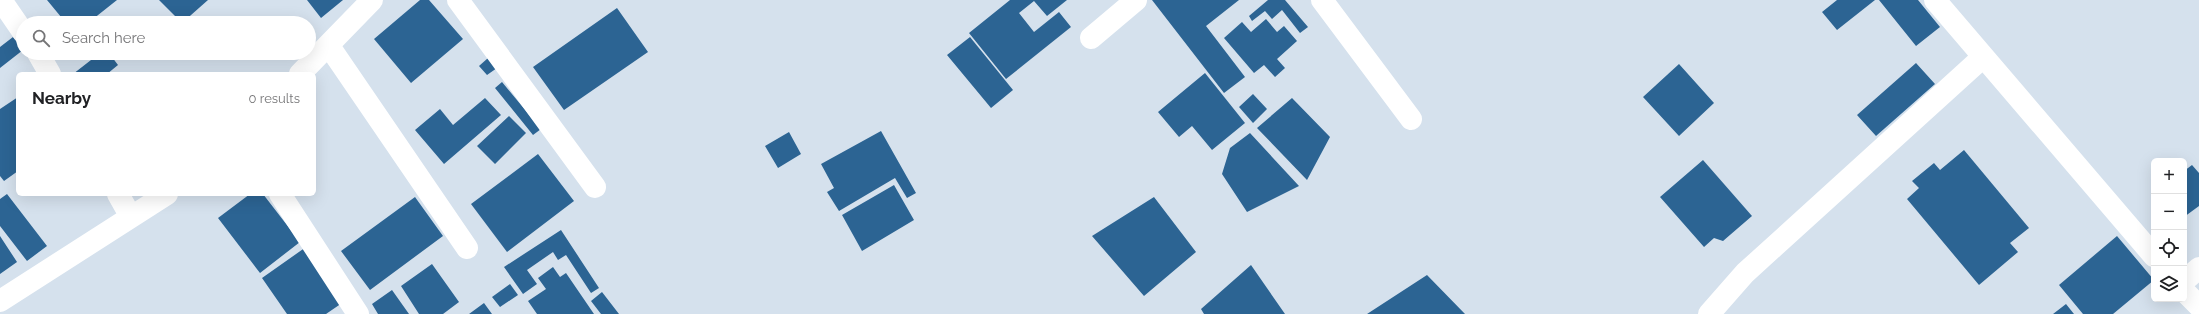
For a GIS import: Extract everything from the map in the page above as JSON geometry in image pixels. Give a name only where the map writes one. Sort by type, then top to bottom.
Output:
[{"type":"street","points":[[1,0],[16,22]]},
{"type":"street","points":[[316,59],[372,0]]},
{"type":"street","points":[[458,0],[595,187]]},
{"type":"street","points":[[1091,38],[1136,0]]},
{"type":"street","points":[[1322,0],[1411,119]]},
{"type":"street","points":[[1935,0],[2151,253]]},
{"type":"street","points":[[329,46],[467,248]]},
{"type":"street","points":[[1709,314],[1745,273],[1983,57]]},
{"type":"street","points":[[42,60],[49,72]]},
{"type":"street","points":[[302,72],[314,60]]},
{"type":"street","points":[[119,196],[131,218]]},
{"type":"street","points":[[0,301],[165,196]]},
{"type":"street","points":[[281,196],[358,314]]},
{"type":"street","points":[[2187,278],[2199,268]]},
{"type":"street","points":[[2187,293],[2199,306]]},
{"type":"building","points":[[47,0],[117,0],[97,16],[60,16]]},
{"type":"building","points":[[159,0],[208,0],[190,16],[175,16]]},
{"type":"building","points":[[307,0],[343,0],[321,18]]},
{"type":"building","points":[[420,0],[429,0],[463,39],[411,83],[374,39]]},
{"type":"building","points":[[1010,0],[1067,0],[1047,16],[1034,1],[1019,13],[1034,32],[1059,12],[1071,27],[1006,79],[969,33]]},
{"type":"building","points":[[1152,0],[1239,0],[1206,26],[1245,77],[1224,93]]},
{"type":"building","points":[[1268,0],[1285,0],[1308,27],[1300,33],[1282,10],[1272,19],[1265,11],[1252,21],[1249,16]]},
{"type":"building","points":[[1837,0],[1875,0],[1837,30],[1822,12]]},
{"type":"building","points":[[1879,0],[1918,0],[1940,27],[1916,46]]},
{"type":"building","points":[[617,8],[648,52],[564,110],[533,67]]},
{"type":"building","points":[[1266,19],[1277,32],[1284,26],[1297,41],[1277,59],[1285,68],[1275,77],[1264,65],[1254,73],[1224,38],[1242,22],[1251,32]]},
{"type":"building","points":[[13,37],[16,41],[16,55],[0,68],[0,47]]},
{"type":"building","points":[[970,37],[1013,90],[991,108],[947,55]]},
{"type":"building","points":[[488,58],[497,68],[487,75],[479,66]]},
{"type":"building","points":[[91,60],[114,60],[118,65],[109,72],[76,72]]},
{"type":"building","points":[[1916,63],[1935,84],[1876,136],[1857,115]]},
{"type":"building","points":[[1679,64],[1714,103],[1679,136],[1643,97]]},
{"type":"building","points":[[1205,73],[1245,123],[1212,150],[1192,126],[1179,137],[1158,112]]},
{"type":"building","points":[[502,82],[541,129],[533,135],[495,88]]},
{"type":"building","points":[[1253,94],[1267,109],[1253,123],[1239,107]]},
{"type":"building","points":[[16,98],[16,172],[4,181],[0,176],[0,109]]},
{"type":"building","points":[[485,98],[501,115],[444,164],[415,130],[440,109],[453,125]]},
{"type":"building","points":[[1292,98],[1330,137],[1307,180],[1257,128]]},
{"type":"building","points":[[509,116],[526,133],[495,164],[477,146]]},
{"type":"building","points":[[881,131],[916,193],[907,198],[895,178],[839,211],[827,192],[834,188],[821,164]]},
{"type":"building","points":[[789,132],[801,154],[778,168],[765,146]]},
{"type":"building","points":[[1250,133],[1299,186],[1247,212],[1222,174],[1230,148]]},
{"type":"building","points":[[1964,150],[2029,228],[2010,243],[2018,252],[1979,285],[1907,199],[1919,188],[1912,181],[1934,163],[1940,170]]},
{"type":"building","points":[[538,154],[574,201],[507,252],[471,204]]},
{"type":"building","points":[[1703,160],[1752,216],[1723,241],[1714,238],[1704,247],[1660,197]]},
{"type":"building","points":[[2192,165],[2199,173],[2199,206],[2187,215],[2187,194],[2187,169]]},
{"type":"building","points":[[894,185],[914,220],[862,251],[842,215]]},
{"type":"building","points":[[7,194],[47,246],[27,261],[0,226],[0,199]]},
{"type":"building","points":[[247,196],[265,196],[300,242],[260,273],[218,218]]},
{"type":"building","points":[[415,197],[443,236],[370,290],[341,251]]},
{"type":"building","points":[[1154,197],[1196,252],[1144,296],[1092,236]]},
{"type":"building","points":[[561,230],[599,288],[591,293],[566,255],[558,260],[553,252],[527,270],[537,284],[523,294],[504,267]]},
{"type":"building","points":[[0,236],[17,262],[0,274]]},
{"type":"building","points":[[2117,236],[2151,276],[2151,282],[2113,314],[2083,314],[2059,285]]},
{"type":"building","points":[[306,247],[345,301],[326,314],[287,314],[262,278]]},
{"type":"building","points":[[432,264],[459,302],[443,314],[419,314],[401,286]]},
{"type":"building","points":[[1251,265],[1285,314],[1204,314],[1201,309]]},
{"type":"building","points":[[553,267],[560,277],[566,273],[594,314],[537,314],[528,301],[546,289],[538,278]]},
{"type":"building","points":[[1427,275],[1465,314],[1367,314]]},
{"type":"building","points":[[510,284],[518,295],[500,307],[492,297]]},
{"type":"building","points":[[392,290],[409,314],[378,314],[372,304]]},
{"type":"building","points":[[602,292],[619,314],[601,314],[591,301]]},
{"type":"building","points":[[484,303],[492,314],[469,314]]},
{"type":"building","points":[[2066,304],[2074,314],[2053,314]]}]
